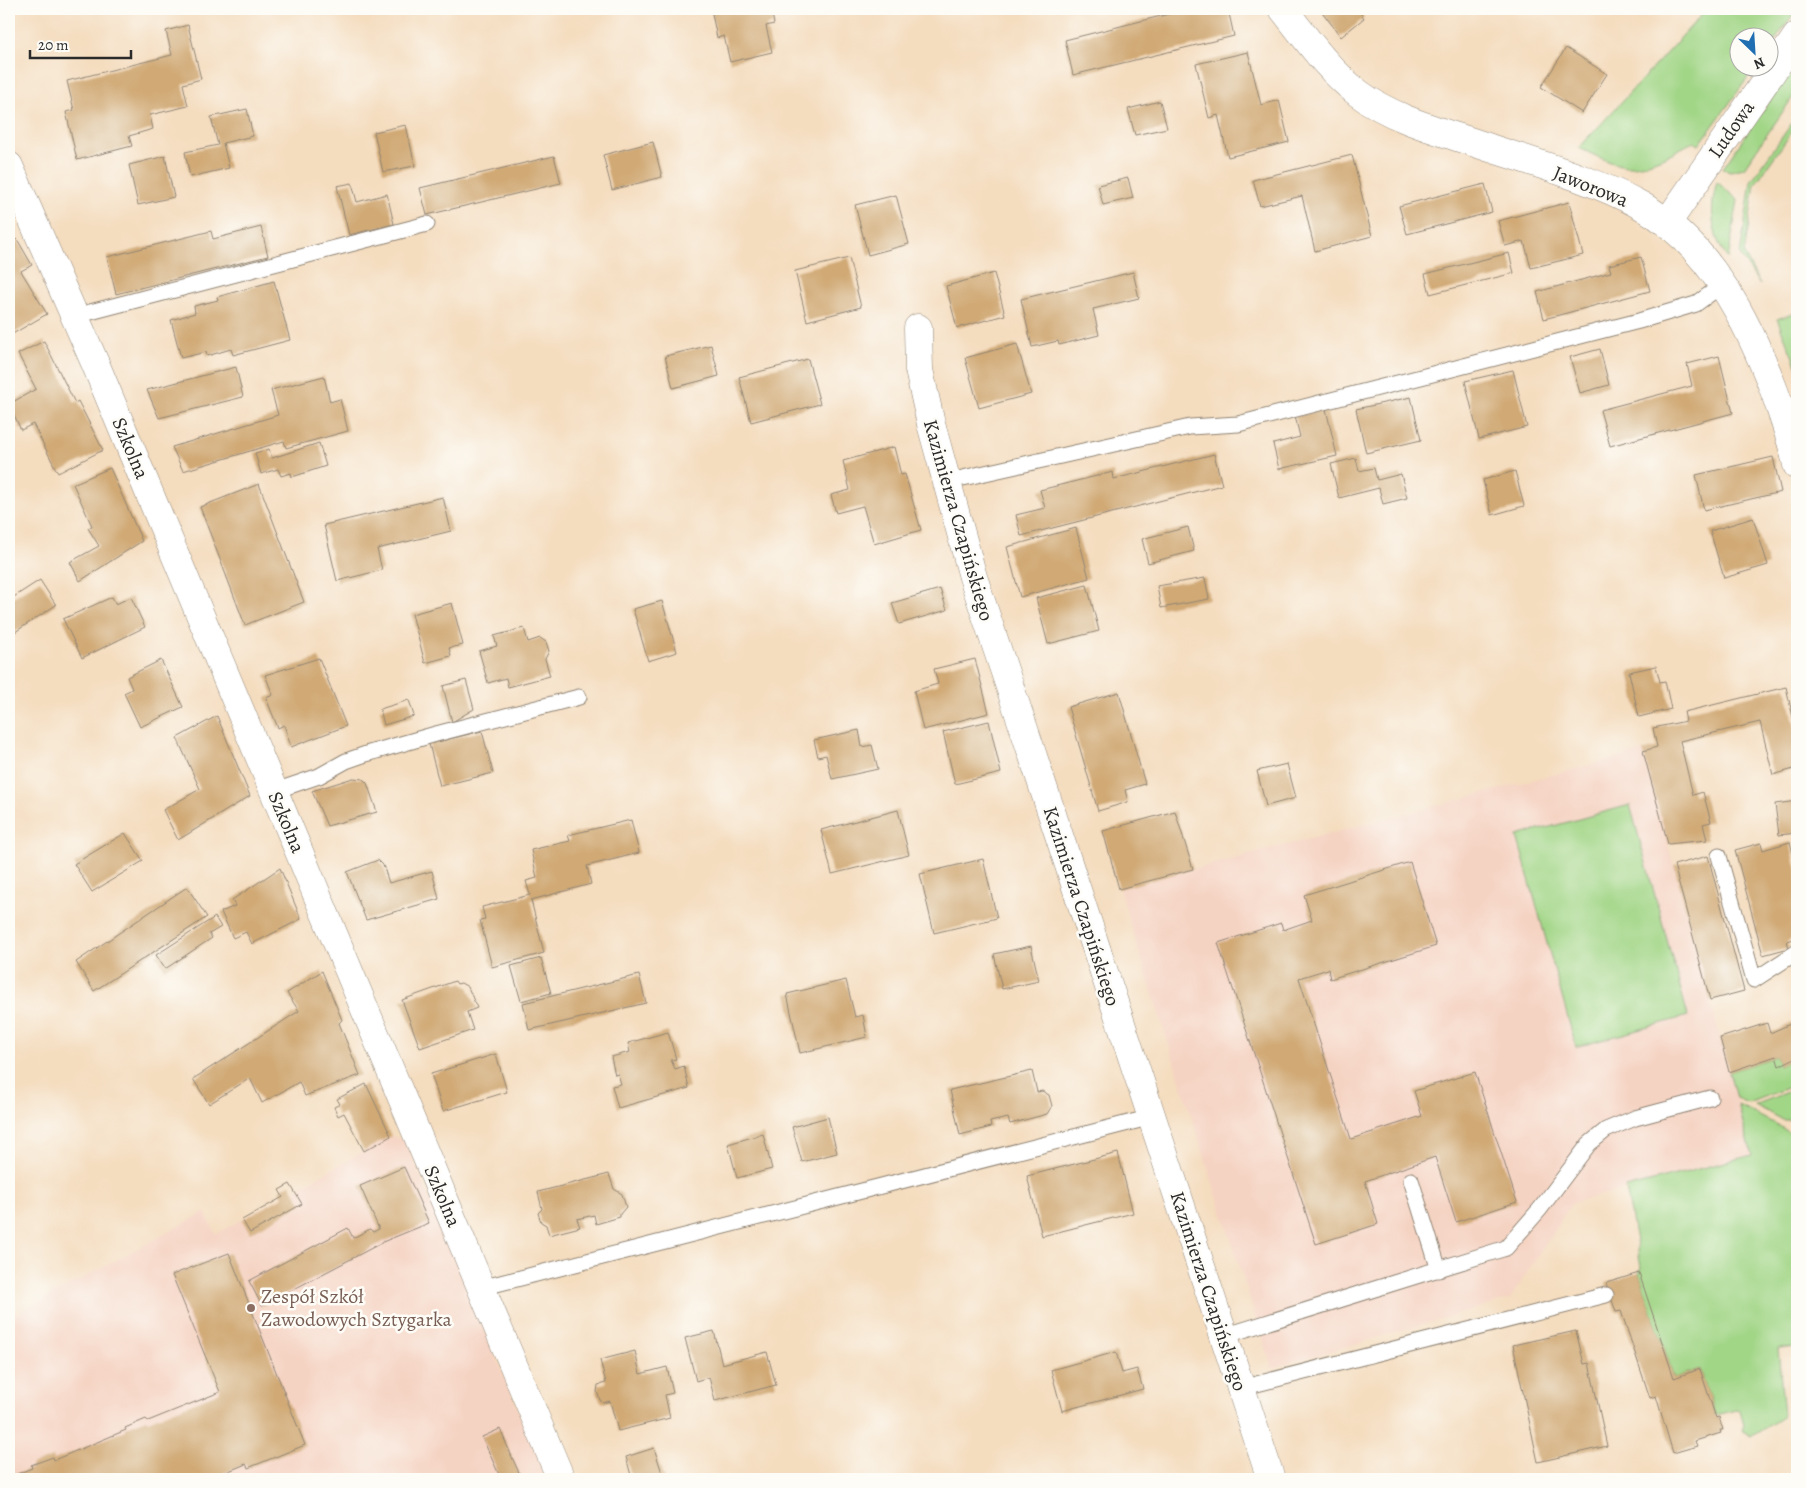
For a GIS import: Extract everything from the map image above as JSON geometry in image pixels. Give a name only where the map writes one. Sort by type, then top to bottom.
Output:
[{"type":"street","name":"Jaworowa","points":[[1283,9],[1339,76],[1358,94],[1378,106],[1441,133],[1489,147],[1602,187],[1642,206],[1666,223],[1697,252],[1722,284],[1745,324],[1767,372],[1783,416],[1797,465]]},
{"type":"street","name":"Ludowa","points":[[1666,223],[1797,36]]},
{"type":"street","name":"Szkolna","points":[[9,166],[274,791],[561,1479]]},
{"type":"street","name":"Kazimierza Czapińskiego","points":[[918,328],[918,370],[945,482],[972,577],[1271,1479]]},
{"type":"lane","points":[[74,316],[427,224]]},
{"type":"lane","points":[[945,482],[1190,427],[1238,424],[1639,321],[1696,304],[1722,284]]},
{"type":"lane","points":[[274,791],[319,776],[346,761],[366,754],[579,697]]},
{"type":"lane","points":[[1719,856],[1754,980],[1797,952]]},
{"type":"lane","points":[[1224,1336],[1506,1248],[1540,1209],[1589,1144],[1606,1130],[1635,1118],[1710,1098]]},
{"type":"lane","points":[[481,1288],[1152,1117]]},
{"type":"lane","points":[[1411,1180],[1439,1270]]},
{"type":"lane","points":[[1241,1388],[1606,1296]]},
{"type":"shaded area","points":[[1643,751],[1752,1155],[1572,1203],[1510,1299],[1272,1368],[1119,889]]},
{"type":"shaded area","name":"Zespół Szkół Zawodowych Sztygarka","points":[[391,1136],[405,1140],[547,1479],[9,1479],[9,1318],[205,1212],[216,1234]]},
{"type":"green space","points":[[1707,9],[1797,9],[1778,36],[1778,28],[1728,28],[1728,78],[1748,78],[1699,145],[1693,142],[1653,161],[1636,166],[1621,165],[1579,148]]},
{"type":"green space","points":[[1787,76],[1797,78],[1797,91],[1744,168],[1730,171],[1723,168]]},
{"type":"green space","points":[[1797,116],[1797,125],[1755,184],[1744,254],[1760,285],[1740,255],[1751,181]]},
{"type":"green space","points":[[1717,182],[1738,200],[1728,259],[1718,241],[1713,222],[1714,192]]},
{"type":"green space","points":[[1797,312],[1797,367],[1777,319]]},
{"type":"green space","points":[[1630,805],[1688,1016],[1576,1047],[1517,836]]},
{"type":"green space","points":[[1776,1056],[1779,1066],[1797,1057],[1797,1084],[1748,1103],[1736,1098],[1729,1072]]},
{"type":"green space","points":[[1797,1088],[1797,1120],[1782,1120],[1755,1105]]},
{"type":"green space","points":[[1738,1105],[1781,1127],[1797,1138],[1797,1347],[1778,1348],[1784,1416],[1752,1436],[1742,1430],[1744,1425],[1740,1411],[1715,1415],[1700,1369],[1674,1378],[1639,1273],[1641,1267],[1626,1188],[1752,1155]]},
{"type":"building","points":[[711,9],[771,9],[774,24],[766,26],[772,52],[730,62],[724,36],[717,38]]},
{"type":"building","points":[[1189,9],[1228,9],[1234,36],[1073,75],[1065,40]]},
{"type":"building","points":[[1320,9],[1358,9],[1364,18],[1341,37]]},
{"type":"building","points":[[188,25],[201,79],[183,84],[188,106],[150,115],[153,129],[129,136],[132,146],[77,160],[66,112],[74,110],[67,81],[172,55],[166,31]]},
{"type":"building","points":[[1566,48],[1607,74],[1582,113],[1541,87]]},
{"type":"building","points":[[1248,52],[1261,105],[1279,100],[1289,142],[1228,157],[1218,115],[1209,118],[1196,64]]},
{"type":"building","points":[[1160,101],[1167,128],[1135,135],[1128,109]]},
{"type":"building","points":[[247,109],[253,136],[223,143],[229,168],[190,177],[185,152],[218,145],[211,117]]},
{"type":"building","points":[[406,125],[415,166],[383,172],[374,132]]},
{"type":"building","points":[[653,142],[662,177],[612,190],[603,155]]},
{"type":"building","points":[[1352,155],[1372,236],[1315,251],[1302,196],[1260,206],[1253,180]]},
{"type":"building","points":[[165,156],[174,197],[138,205],[129,165]]},
{"type":"building","points":[[554,156],[561,183],[427,215],[420,188]]},
{"type":"building","points":[[1128,178],[1133,198],[1103,205],[1098,185]]},
{"type":"building","points":[[352,183],[357,202],[387,194],[394,224],[349,235],[337,186]]},
{"type":"building","points":[[1485,184],[1492,212],[1407,234],[1399,206]]},
{"type":"building","points":[[896,195],[909,244],[868,255],[855,205]]},
{"type":"building","points":[[1569,202],[1583,255],[1531,268],[1524,241],[1505,246],[1498,221]]},
{"type":"building","points":[[261,227],[268,256],[116,294],[107,257],[211,231],[213,239]]},
{"type":"building","points":[[9,238],[11,243],[17,239],[32,265],[21,271],[47,314],[9,336]]},
{"type":"building","points":[[1509,253],[1514,273],[1430,294],[1425,274]]},
{"type":"building","points":[[1641,257],[1650,291],[1544,319],[1537,292],[1611,272],[1609,265]]},
{"type":"building","points":[[849,258],[861,307],[807,321],[795,271]]},
{"type":"building","points":[[1133,272],[1139,298],[1093,309],[1099,335],[1059,345],[1058,341],[1032,347],[1021,299]]},
{"type":"building","points":[[994,273],[1005,315],[957,328],[946,286]]},
{"type":"building","points":[[274,281],[290,340],[233,355],[231,349],[207,356],[206,352],[181,358],[171,320],[195,313],[194,306],[218,300],[217,297]]},
{"type":"building","points":[[44,341],[75,403],[78,401],[103,450],[58,473],[33,424],[21,430],[9,404],[36,389],[18,354]]},
{"type":"building","points":[[1017,344],[1031,394],[979,408],[965,358]]},
{"type":"building","points":[[711,345],[719,376],[673,388],[665,356]]},
{"type":"building","points":[[1600,349],[1609,385],[1580,393],[1570,357]]},
{"type":"building","points":[[1719,356],[1733,413],[1610,446],[1600,410],[1692,386],[1687,364]]},
{"type":"building","points":[[808,359],[820,404],[751,422],[739,377]]},
{"type":"building","points":[[236,367],[243,397],[159,418],[147,390]]},
{"type":"building","points":[[1513,370],[1527,427],[1479,439],[1465,381]]},
{"type":"building","points":[[324,376],[330,402],[340,399],[348,431],[286,448],[284,441],[183,471],[172,447],[278,415],[271,390]]},
{"type":"building","points":[[1411,397],[1421,440],[1366,453],[1356,409]]},
{"type":"building","points":[[1326,409],[1337,456],[1279,469],[1273,444],[1300,437],[1295,416]]},
{"type":"building","points":[[319,443],[326,466],[292,477],[291,473],[281,476],[278,469],[261,474],[255,453],[269,449],[272,458]]},
{"type":"building","points":[[894,447],[901,475],[905,474],[921,530],[874,544],[863,506],[836,513],[831,495],[850,490],[843,461]]},
{"type":"building","points":[[1214,454],[1222,485],[1021,536],[1016,515],[1045,508],[1040,490],[1113,472],[1114,479]]},
{"type":"building","points":[[1773,457],[1781,492],[1704,510],[1696,475]]},
{"type":"building","points":[[1356,458],[1359,471],[1374,468],[1377,480],[1401,474],[1407,498],[1383,504],[1379,488],[1339,498],[1331,464]]},
{"type":"building","points":[[110,468],[142,541],[80,581],[70,562],[99,546],[88,528],[92,526],[73,484]]},
{"type":"building","points":[[1515,471],[1524,506],[1492,515],[1483,480]]},
{"type":"building","points":[[259,484],[304,602],[245,625],[200,507]]},
{"type":"building","points":[[443,497],[451,531],[377,549],[382,570],[337,581],[324,525]]},
{"type":"building","points":[[1753,518],[1768,565],[1724,578],[1710,531]]},
{"type":"building","points":[[1188,527],[1194,551],[1148,563],[1142,539]]},
{"type":"building","points":[[1076,528],[1089,578],[1020,597],[1007,547]]},
{"type":"building","points":[[1205,578],[1209,599],[1161,608],[1157,586]]},
{"type":"building","points":[[40,580],[56,605],[9,636],[9,600]]},
{"type":"building","points":[[1087,585],[1099,631],[1048,644],[1036,598]]},
{"type":"building","points":[[940,589],[947,610],[899,624],[892,603]]},
{"type":"building","points":[[112,597],[116,604],[131,597],[145,627],[82,658],[63,619]]},
{"type":"building","points":[[662,601],[677,652],[648,661],[633,609]]},
{"type":"building","points":[[452,603],[463,645],[449,648],[451,656],[425,663],[412,614]]},
{"type":"building","points":[[524,628],[528,642],[540,638],[546,642],[549,651],[545,659],[550,676],[508,687],[506,678],[488,683],[479,651],[497,646],[494,636]]},
{"type":"building","points":[[319,658],[346,726],[291,747],[284,725],[278,728],[266,698],[273,695],[265,675]]},
{"type":"building","points":[[975,659],[989,713],[923,730],[914,691],[938,684],[934,669]]},
{"type":"building","points":[[161,660],[183,707],[140,727],[124,693],[132,689],[127,677]]},
{"type":"building","points":[[1656,666],[1660,682],[1665,681],[1671,709],[1639,717],[1629,672]]},
{"type":"building","points":[[466,680],[474,709],[452,722],[443,686]]},
{"type":"building","points":[[1786,687],[1797,735],[1797,768],[1773,775],[1760,722],[1680,741],[1693,795],[1703,792],[1711,822],[1703,824],[1707,840],[1668,844],[1643,751],[1657,747],[1653,728],[1686,721],[1684,712]]},
{"type":"building","points":[[1119,692],[1145,784],[1125,790],[1128,802],[1098,811],[1068,707]]},
{"type":"building","points":[[409,700],[414,716],[384,725],[380,709]]},
{"type":"building","points":[[217,716],[250,796],[178,840],[163,810],[200,789],[177,738]]},
{"type":"building","points":[[989,721],[1001,773],[955,784],[943,732]]},
{"type":"building","points":[[859,730],[862,747],[872,745],[878,769],[832,779],[826,755],[818,757],[814,740]]},
{"type":"building","points":[[482,731],[493,773],[440,786],[429,744]]},
{"type":"building","points":[[1287,764],[1296,798],[1266,806],[1257,771]]},
{"type":"building","points":[[353,778],[363,779],[367,783],[377,812],[327,826],[312,791]]},
{"type":"building","points":[[1797,801],[1797,833],[1779,835],[1775,804]]},
{"type":"building","points":[[898,810],[909,855],[832,874],[821,830]]},
{"type":"building","points":[[1175,811],[1193,869],[1119,889],[1103,831]]},
{"type":"building","points":[[631,820],[639,853],[587,866],[591,884],[531,900],[544,953],[492,967],[480,920],[485,919],[482,907],[530,895],[526,881],[537,878],[531,850],[570,841],[568,835]]},
{"type":"building","points":[[125,833],[143,861],[92,892],[74,864]]},
{"type":"building","points":[[1790,842],[1797,870],[1797,938],[1787,941],[1789,948],[1763,955],[1735,850],[1761,843],[1763,850]]},
{"type":"building","points":[[1708,856],[1744,991],[1710,1000],[1674,865]]},
{"type":"building","points":[[983,859],[997,918],[934,933],[920,874]]},
{"type":"building","points":[[378,860],[383,865],[389,883],[432,871],[439,899],[366,920],[347,872]]},
{"type":"building","points":[[1410,862],[1436,946],[1330,979],[1328,969],[1299,978],[1351,1139],[1422,1116],[1414,1091],[1475,1072],[1517,1202],[1456,1222],[1435,1157],[1365,1181],[1378,1224],[1316,1244],[1218,943],[1281,923],[1283,930],[1312,920],[1304,895]]},
{"type":"building","points":[[280,868],[301,919],[252,944],[246,932],[233,938],[221,912],[235,906],[232,900]]},
{"type":"building","points":[[187,887],[207,917],[94,991],[76,962]]},
{"type":"building","points":[[215,917],[221,927],[209,934],[212,938],[165,969],[156,955]]},
{"type":"building","points":[[1031,946],[1039,981],[1002,989],[994,954]]},
{"type":"building","points":[[541,958],[551,993],[521,1001],[511,966]]},
{"type":"building","points":[[322,971],[342,1020],[339,1023],[360,1075],[305,1096],[299,1082],[262,1103],[250,1078],[209,1104],[193,1079],[299,1011],[287,993]]},
{"type":"building","points":[[639,975],[646,1003],[529,1030],[523,1003]]},
{"type":"building","points":[[846,980],[855,1017],[863,1015],[867,1037],[800,1053],[787,994]]},
{"type":"building","points":[[455,981],[457,984],[461,983],[468,987],[477,1008],[467,1012],[473,1030],[420,1048],[402,1000]]},
{"type":"building","points":[[1797,1021],[1797,1057],[1779,1066],[1776,1056],[1729,1072],[1720,1038],[1767,1023],[1770,1033]]},
{"type":"building","points":[[668,1032],[676,1059],[671,1060],[675,1069],[684,1066],[689,1088],[618,1108],[612,1086],[621,1084],[618,1074],[615,1075],[611,1057],[630,1052],[628,1043]]},
{"type":"building","points":[[496,1054],[507,1092],[443,1111],[431,1074]]},
{"type":"building","points":[[1032,1071],[1037,1092],[1042,1091],[1049,1095],[1052,1106],[1047,1114],[1010,1124],[1008,1118],[990,1122],[991,1127],[960,1135],[950,1090]]},
{"type":"building","points":[[366,1084],[391,1136],[364,1151],[344,1113],[338,1116],[334,1107],[340,1104],[337,1099]]},
{"type":"building","points":[[828,1117],[837,1153],[802,1162],[792,1127]]},
{"type":"building","points":[[763,1134],[772,1169],[737,1178],[728,1144]]},
{"type":"building","points":[[1118,1153],[1133,1213],[1042,1236],[1027,1176]]},
{"type":"building","points":[[404,1167],[429,1223],[385,1241],[262,1306],[249,1281],[348,1228],[353,1238],[370,1229],[373,1232],[379,1229],[360,1186]]},
{"type":"building","points":[[609,1174],[614,1189],[622,1194],[626,1207],[620,1214],[620,1217],[596,1224],[594,1215],[577,1219],[580,1227],[549,1235],[546,1225],[541,1222],[538,1213],[542,1209],[538,1192]]},
{"type":"building","points":[[290,1184],[302,1204],[250,1233],[242,1220],[283,1197],[279,1190]]},
{"type":"building","points":[[229,1253],[305,1445],[248,1468],[246,1464],[209,1479],[9,1479],[9,1477],[32,1468],[31,1465],[53,1457],[54,1460],[126,1430],[125,1428],[146,1419],[148,1421],[220,1392],[172,1275]]},
{"type":"building","points":[[1639,1273],[1674,1378],[1700,1369],[1716,1418],[1719,1417],[1723,1430],[1720,1430],[1721,1433],[1695,1441],[1697,1446],[1673,1453],[1656,1396],[1650,1398],[1621,1311],[1616,1312],[1606,1283]]},
{"type":"building","points":[[714,1331],[722,1364],[767,1352],[776,1385],[715,1401],[709,1377],[696,1381],[685,1338]]},
{"type":"building","points":[[1576,1331],[1584,1364],[1589,1363],[1607,1446],[1538,1462],[1513,1345]]},
{"type":"building","points":[[635,1351],[640,1374],[667,1367],[673,1393],[665,1395],[670,1418],[618,1431],[610,1401],[603,1403],[597,1392],[598,1385],[606,1383],[600,1360]]},
{"type":"building","points":[[1116,1352],[1122,1373],[1137,1369],[1143,1389],[1062,1411],[1051,1370]]},
{"type":"building","points":[[500,1429],[522,1479],[501,1479],[482,1437]]},
{"type":"building","points":[[654,1448],[664,1479],[632,1479],[626,1457]]},
{"type":"place","name":"Zespół Szkół Zawodowych Sztygarka","points":[[251,1308]]}]
